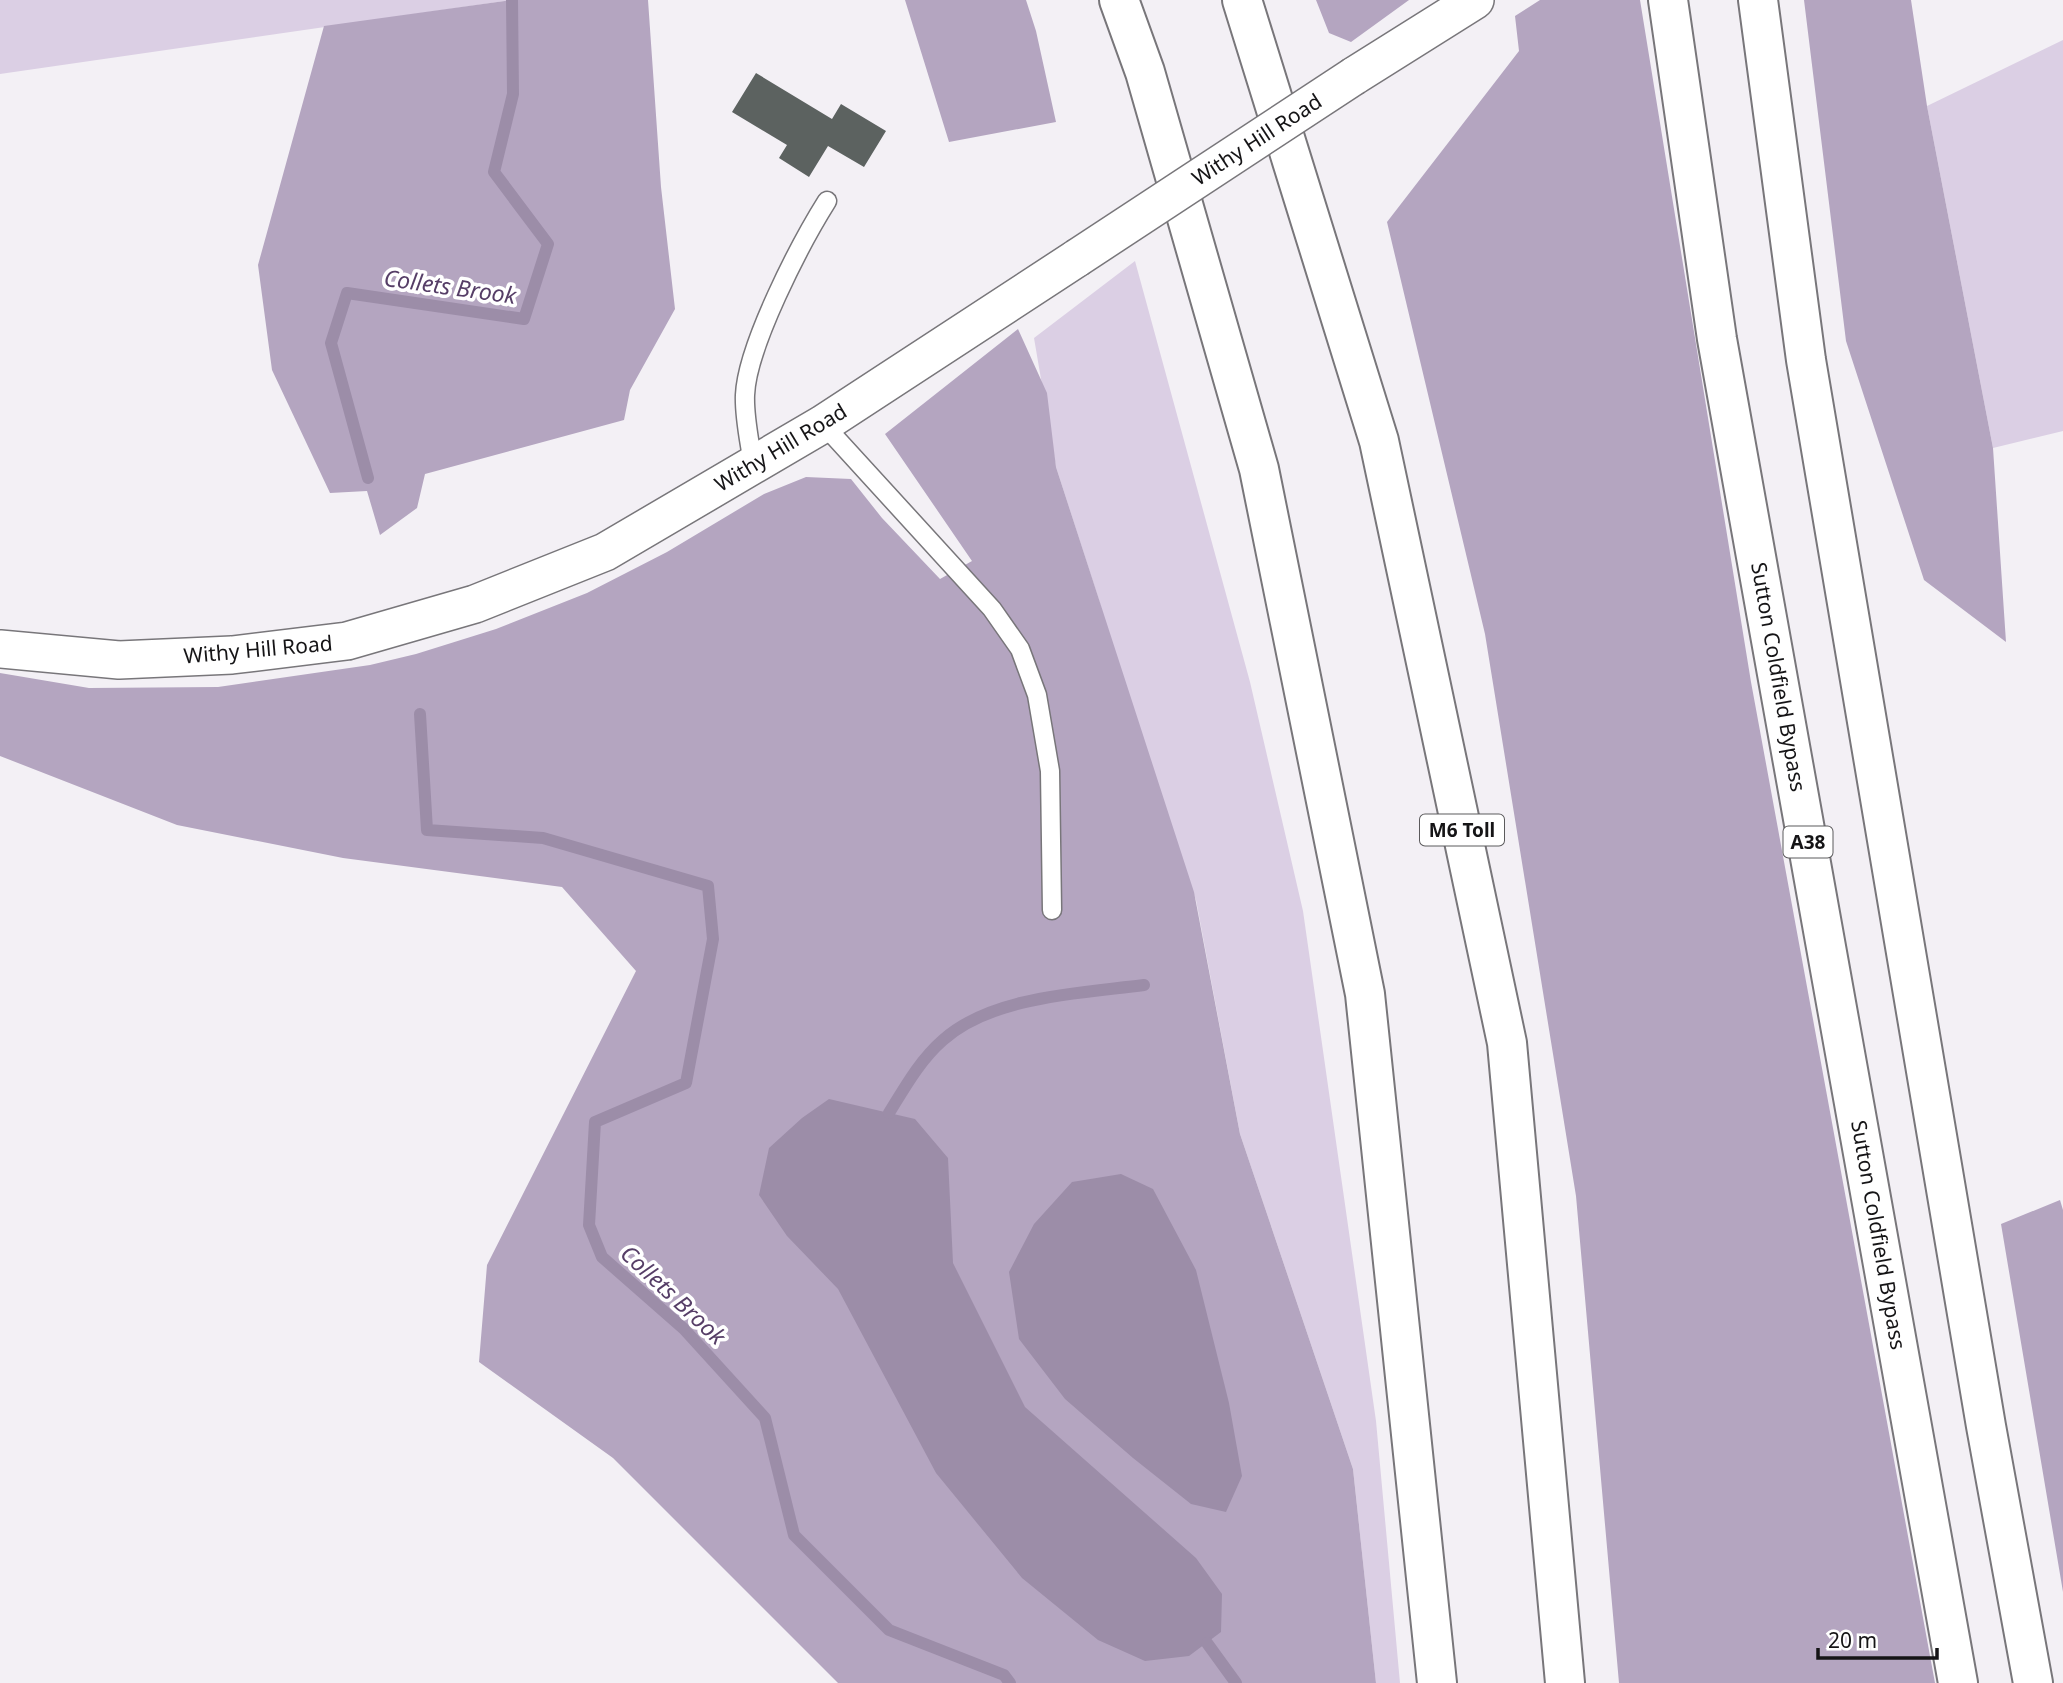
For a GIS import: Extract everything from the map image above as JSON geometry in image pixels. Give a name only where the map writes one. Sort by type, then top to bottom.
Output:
[{"type":"highway","points":[[1119,0],[1145,72],[1259,469],[1365,994],[1437,1683]]},
{"type":"highway","name":"M6 Toll","points":[[1242,0],[1379,441],[1507,1043],[1564,1683]]},
{"type":"highway","name":"Sutton Coldfield Bypass","points":[[1668,0],[1717,339],[1958,1683]]},
{"type":"highway","points":[[1758,0],[1806,360],[1986,1426],[2033,1683]]},
{"type":"street","name":"Withy Hill Road","points":[[0,649],[119,660],[232,654],[347,641],[475,604],[605,552],[823,424],[1354,76],[1475,0]]},
{"type":"lane","points":[[753,465],[745,393],[752,366],[782,287],[827,201]]},
{"type":"lane","points":[[823,424],[992,609],[1020,649],[1037,695],[1049,771],[1052,910]]},
{"type":"shaded area","points":[[0,0],[512,0],[0,74]]},
{"type":"shaded area","points":[[512,0],[648,0],[661,187],[675,309],[630,390],[624,420],[425,474],[417,508],[380,535],[367,491],[330,493],[272,370],[258,265],[324,26]]},
{"type":"shaded area","points":[[905,0],[1026,0],[1036,31],[1056,122],[949,142]]},
{"type":"shaded area","points":[[1316,0],[1409,0],[1351,42],[1329,33]]},
{"type":"shaded area","points":[[1540,0],[1640,0],[1751,682],[1935,1683],[1619,1683],[1576,1196],[1485,634],[1387,222],[1519,51],[1515,16]]},
{"type":"shaded area","points":[[1804,0],[1911,0],[1927,106],[1993,448],[2006,642],[1924,580],[1846,341]]},
{"type":"shaded area","points":[[2063,40],[2063,431],[1993,448],[1927,106]]},
{"type":"shaded area","points":[[1135,261],[1250,682],[1303,911],[1376,1421],[1400,1683],[1376,1683],[1353,1469],[1240,1134],[1196,900],[1146,761],[1098,597],[1056,467],[1034,338]]},
{"type":"shaded area","points":[[1018,329],[1047,393],[1056,467],[1194,892],[1240,1134],[1353,1469],[1376,1683],[838,1683],[613,1458],[479,1362],[487,1265],[636,971],[562,887],[343,858],[177,825],[0,756],[0,673],[89,688],[218,687],[370,665],[416,654],[496,629],[587,593],[667,552],[764,494],[806,477],[851,479],[882,518],[940,579],[972,561],[885,434]]},
{"type":"shaded area","points":[[829,1099],[915,1119],[948,1158],[953,1263],[1025,1407],[1196,1558],[1222,1594],[1221,1632],[1189,1656],[1145,1661],[1098,1640],[1022,1578],[936,1473],[838,1289],[787,1236],[759,1195],[769,1148],[802,1118]]},
{"type":"shaded area","points":[[1121,1174],[1153,1189],[1196,1270],[1229,1403],[1242,1476],[1226,1512],[1191,1504],[1133,1458],[1065,1399],[1019,1339],[1009,1272],[1034,1224],[1072,1182]]},
{"type":"shaded area","points":[[2060,1200],[2063,1210],[2063,1592],[2001,1224]]},
{"type":"building","points":[[756,73],[832,119],[841,104],[886,131],[864,167],[828,146],[809,177],[779,158],[787,145],[732,112]]},
{"type":"waterway","name":"Collets Brook","points":[[368,478],[331,343],[347,293],[524,319],[548,244],[494,172],[513,94],[512,0]]},
{"type":"waterway","name":"Collets Brook","points":[[420,714],[427,830],[543,838],[708,886],[713,939],[686,1083],[595,1122],[589,1225],[602,1257],[684,1329],[765,1418],[794,1535],[889,1630],[1004,1675],[1010,1683]]},
{"type":"waterway","points":[[889,1113],[927,1056],[963,1025],[1012,1005],[1039,999],[1144,985]]},
{"type":"waterway","points":[[1207,1643],[1236,1683]]}]
